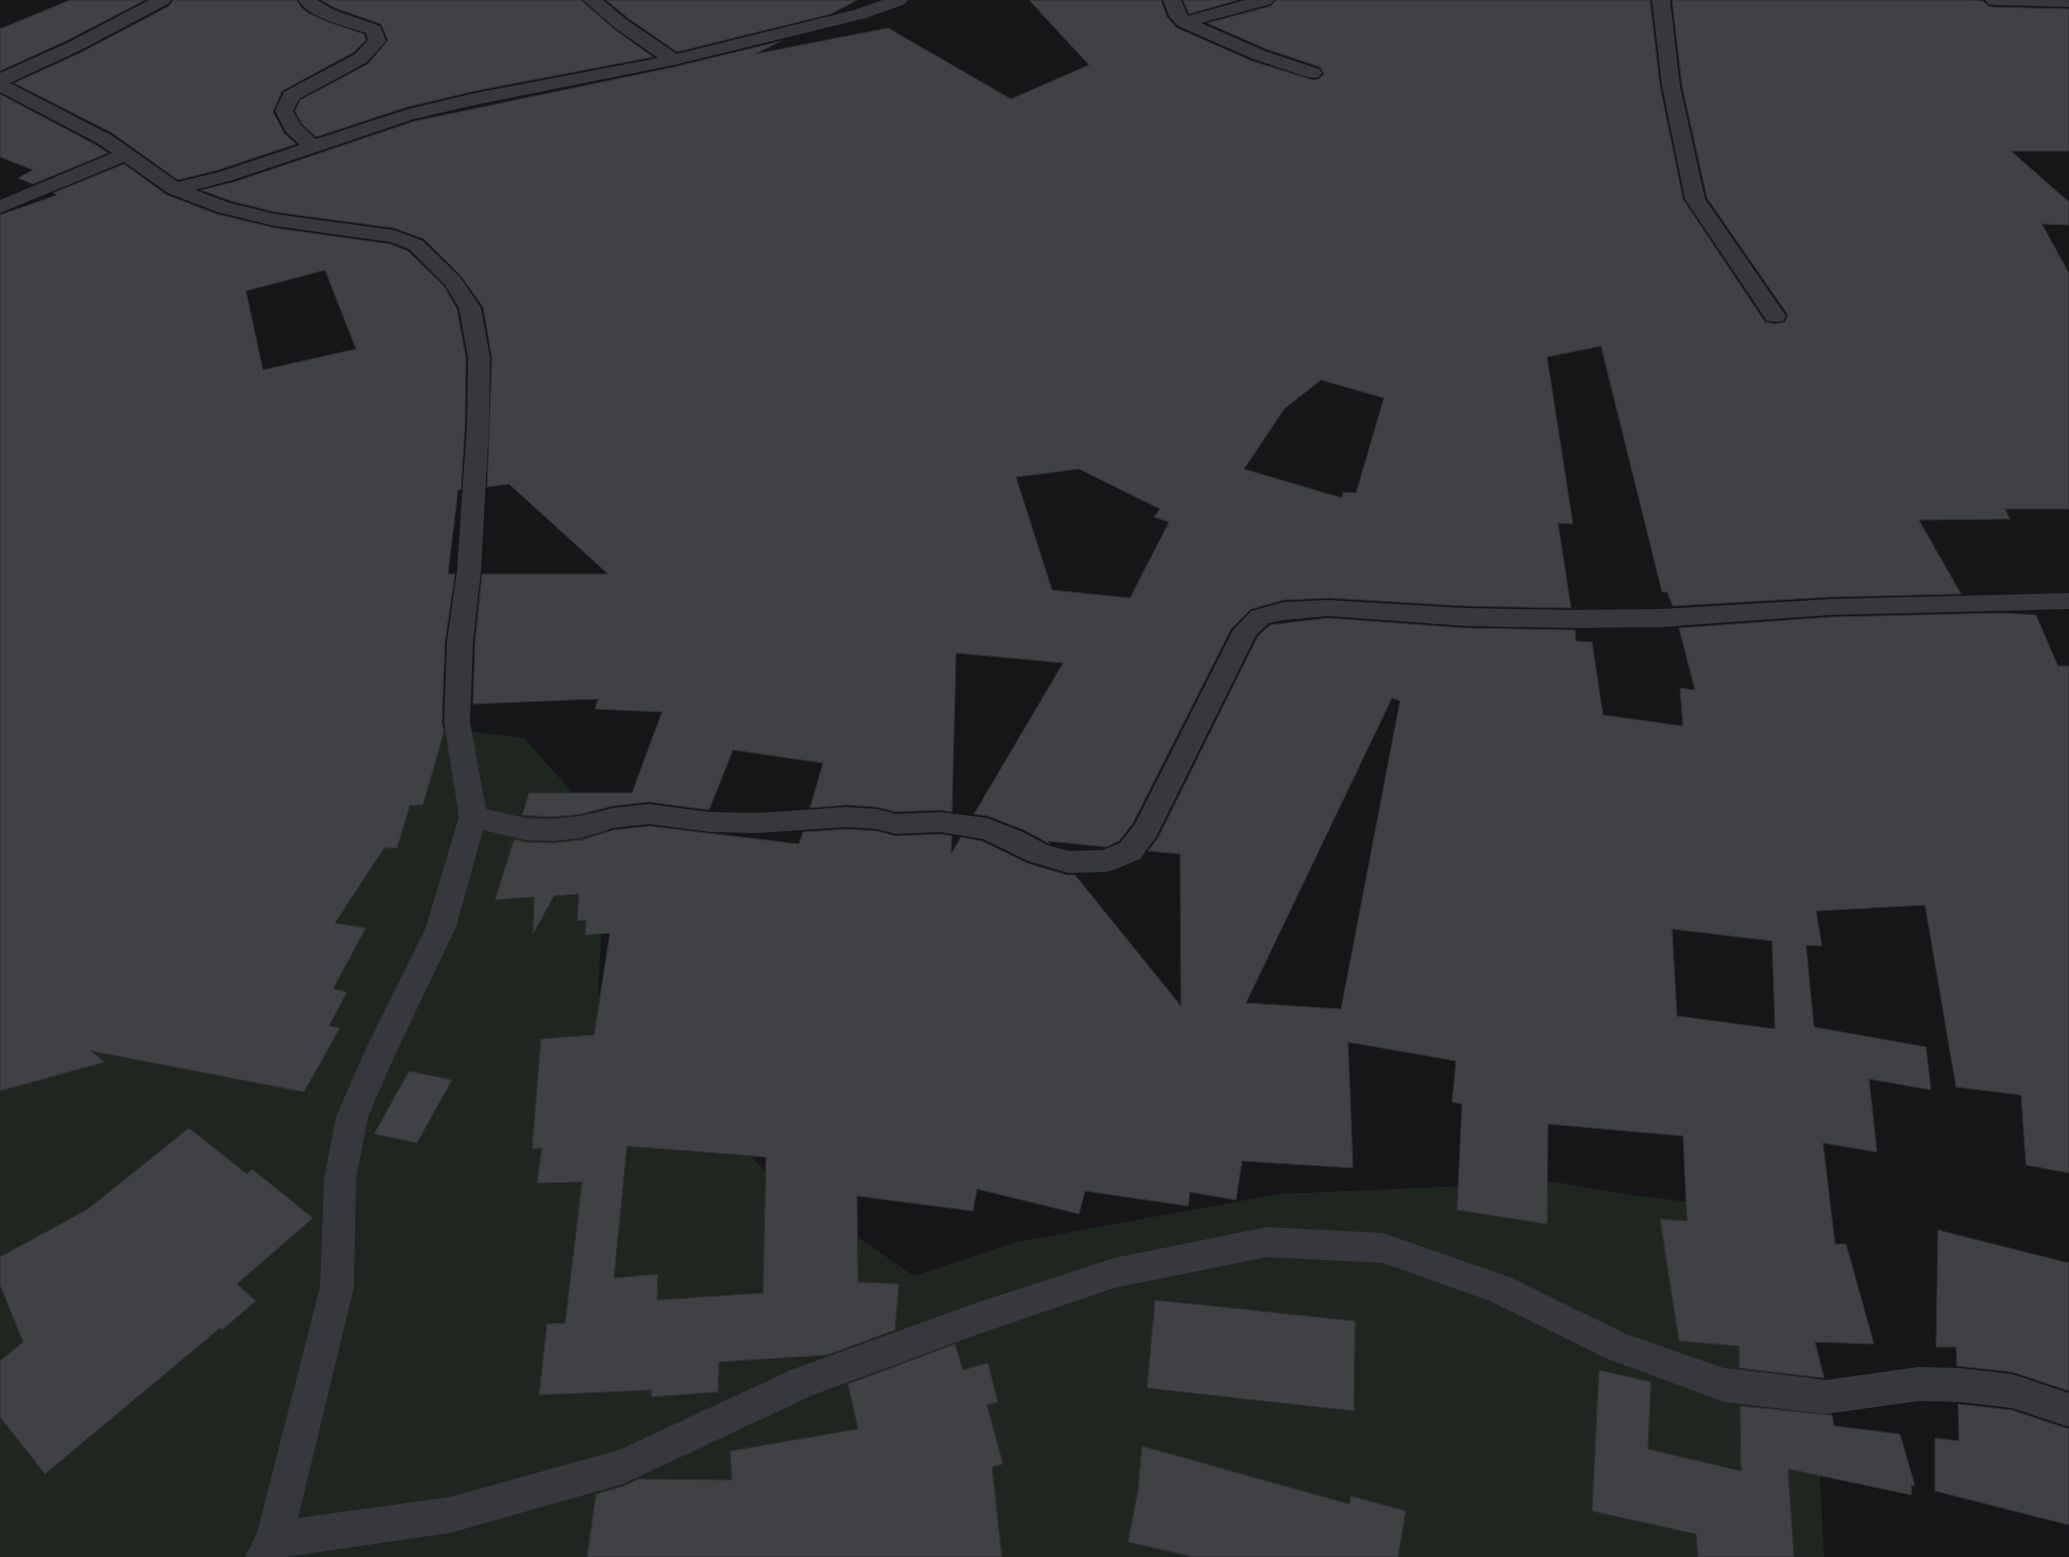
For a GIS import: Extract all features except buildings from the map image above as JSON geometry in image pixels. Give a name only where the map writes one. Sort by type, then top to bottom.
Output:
[{"type":"street","points":[[0,80],[73,47],[162,0]]},
{"type":"street","points":[[308,0],[309,4],[328,14],[374,30],[377,41],[361,58],[291,96],[284,111],[294,128],[312,146]]},
{"type":"street","points":[[592,0],[621,24],[674,60]]},
{"type":"street","points":[[175,189],[226,176],[408,115],[475,99],[674,60],[860,14],[900,0]]},
{"type":"street","points":[[1172,0],[1178,16],[1184,22],[1259,55],[1313,73]]},
{"type":"street","points":[[1184,22],[1265,0]]},
{"type":"street","points":[[1661,0],[1671,86],[1695,199],[1775,316]]},
{"type":"street","points":[[1994,0],[2069,2]]},
{"type":"street","points":[[0,85],[38,103],[104,139],[175,189],[224,208],[275,220],[394,236],[416,244],[454,281],[470,308],[479,358],[478,425],[469,570],[460,642],[456,722],[473,817],[441,927],[378,1057],[352,1116],[340,1180],[337,1287],[269,1548],[450,1516],[623,1466],[803,1382],[973,1320],[1114,1273],[1268,1242],[1383,1248],[1500,1289],[1617,1347],[1724,1385],[1826,1396],[1918,1384],[1960,1384],[2012,1391],[2069,1410]]},
{"type":"street","points":[[0,207],[125,155]]},
{"type":"street","points":[[473,817],[525,829],[552,830],[581,826],[613,818],[649,814],[710,822],[757,823],[846,817],[877,819],[896,824],[940,822],[987,829],[1038,853],[1068,862],[1106,862],[1130,851],[1146,830],[1246,630],[1260,617],[1284,611],[1328,608],[1465,617],[1662,618],[1831,607],[2069,601]]},
{"type":"shaded area","points":[[331,713],[524,738],[607,831],[598,994],[770,1176],[914,1276],[1016,1242],[1279,1194],[1555,1182],[1632,1195],[1807,1217],[1824,1557],[0,1557],[0,821]]}]
